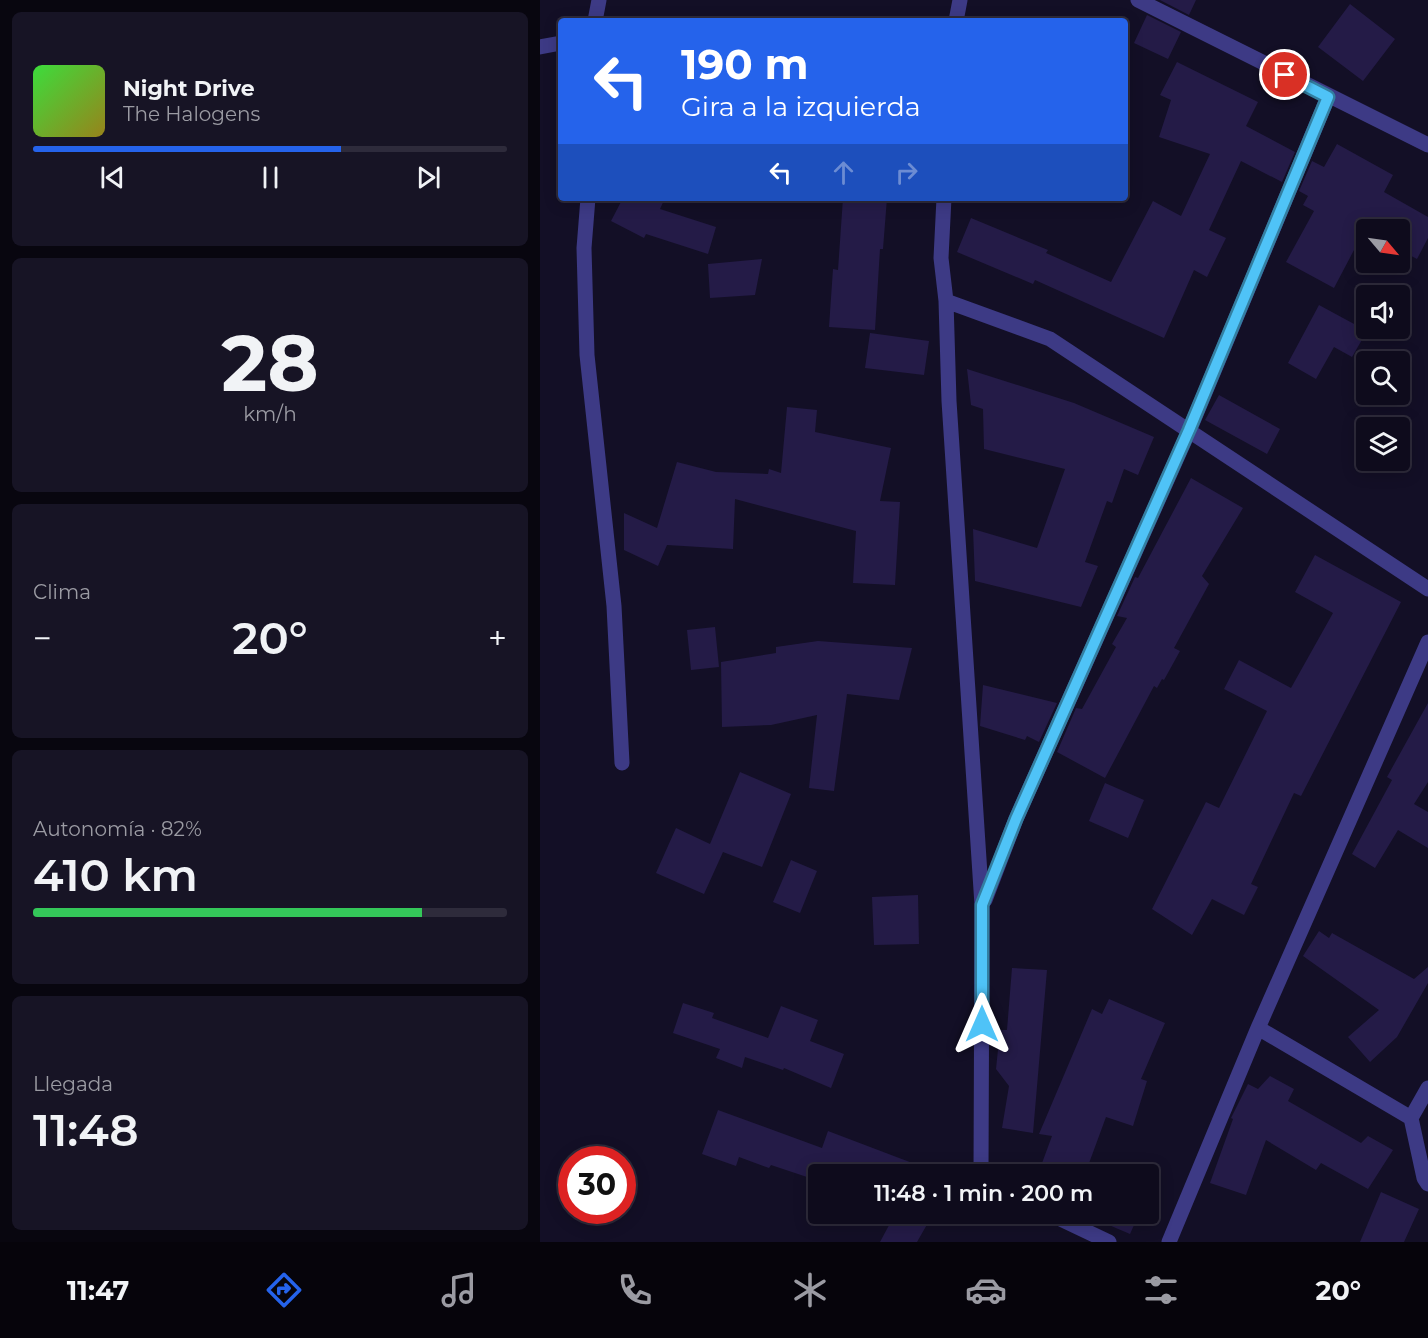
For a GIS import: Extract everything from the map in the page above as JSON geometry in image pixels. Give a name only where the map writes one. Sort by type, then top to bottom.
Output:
[{"type":"street","points":[[596,18],[599,0]]},
{"type":"street","points":[[957,18],[960,0]]},
{"type":"street","points":[[1138,0],[1428,145]]},
{"type":"street","points":[[540,47],[558,44]]},
{"type":"street","points":[[982,905],[1016,819],[1189,430],[1328,97]]},
{"type":"street","points":[[588,201],[584,248],[587,354],[614,606],[622,763]]},
{"type":"street","points":[[944,201],[941,258],[946,301],[949,401],[982,905],[981,1164]]},
{"type":"street","points":[[946,301],[1050,339],[1428,589]]},
{"type":"street","points":[[1169,1242],[1258,1028],[1428,642]]},
{"type":"street","points":[[1258,1028],[1411,1118]]},
{"type":"street","points":[[1428,1088],[1411,1118],[1424,1178],[1428,1184]]},
{"type":"street","points":[[1071,1224],[1109,1242]]},
{"type":"building","points":[[1160,0],[1196,0],[1189,15]]},
{"type":"building","points":[[1350,4],[1395,39],[1363,81],[1318,47]]},
{"type":"building","points":[[1147,15],[1181,32],[1168,59],[1134,43]]},
{"type":"building","points":[[1177,62],[1258,102],[1246,126],[1295,152],[1282,182],[1241,161],[1209,230],[1226,238],[1207,277],[1194,270],[1164,338],[1035,280],[1033,284],[957,252],[971,218],[1048,250],[1046,253],[1111,282],[1153,201],[1181,216],[1210,154],[1159,137],[1171,100],[1160,95]]},
{"type":"building","points":[[1337,144],[1393,175],[1384,192],[1428,217],[1428,238],[1417,259],[1410,255],[1410,219],[1356,219],[1356,246],[1334,288],[1286,262],[1314,211],[1303,205],[1308,196],[1299,191],[1312,161],[1324,167]]},
{"type":"building","points":[[621,201],[664,201],[660,209],[716,227],[708,254],[646,234],[644,238],[611,221]]},
{"type":"building","points":[[843,201],[887,201],[883,249],[880,249],[875,330],[829,327],[833,269],[838,270]]},
{"type":"building","points":[[762,259],[755,295],[710,298],[708,264]]},
{"type":"building","points":[[1319,305],[1356,325],[1356,339],[1362,339],[1352,357],[1334,347],[1316,379],[1288,363]]},
{"type":"building","points":[[870,333],[929,341],[924,375],[865,368]]},
{"type":"building","points":[[967,369],[1074,403],[1154,437],[1138,475],[1124,469],[1112,503],[1107,501],[1085,562],[1098,566],[1081,607],[975,581],[973,529],[1037,548],[1065,469],[984,449],[983,409],[971,405]]},
{"type":"building","points":[[1219,395],[1280,429],[1267,454],[1205,420]]},
{"type":"building","points":[[787,407],[817,410],[815,432],[891,448],[880,501],[900,502],[895,585],[853,583],[856,531],[735,499],[733,549],[667,545],[658,566],[624,550],[624,513],[657,528],[677,462],[716,472],[768,474],[769,469],[781,473]]},
{"type":"building","points":[[1191,478],[1243,508],[1202,576],[1209,584],[1174,648],[1180,651],[1164,680],[1162,679],[1157,688],[1154,686],[1105,778],[1057,752],[1076,708],[1082,709],[1116,647],[1112,644],[1127,618],[1117,616],[1135,577],[1138,578]]},
{"type":"building","points":[[1315,555],[1401,602],[1301,796],[1294,793],[1251,884],[1258,887],[1244,915],[1212,899],[1192,935],[1152,909],[1206,802],[1219,808],[1267,711],[1224,689],[1239,660],[1291,688],[1333,613],[1295,592]]},
{"type":"building","points":[[715,627],[719,667],[691,670],[687,630]]},
{"type":"building","points":[[818,641],[912,648],[899,700],[847,694],[834,791],[809,788],[817,715],[771,725],[722,727],[721,662],[776,653],[776,647]]},
{"type":"building","points":[[983,685],[1057,703],[1039,742],[1027,736],[1025,740],[980,726]]},
{"type":"building","points":[[1428,703],[1428,782],[1414,804],[1428,812],[1428,848],[1398,830],[1375,868],[1352,854],[1392,780],[1387,777]]},
{"type":"building","points":[[740,772],[791,794],[762,867],[723,852],[704,894],[656,873],[676,828],[710,844]]},
{"type":"building","points":[[1105,783],[1144,800],[1128,838],[1089,821]]},
{"type":"building","points":[[791,860],[817,871],[800,913],[773,902]]},
{"type":"building","points":[[918,895],[919,944],[874,945],[872,897]]},
{"type":"building","points":[[1319,931],[1329,938],[1332,933],[1414,979],[1428,967],[1428,983],[1397,1037],[1370,1062],[1348,1037],[1379,1010],[1303,956]]},
{"type":"building","points":[[1012,968],[1047,970],[1033,1133],[1002,1128],[1009,1086],[996,1069],[1000,1030],[1007,1030]]},
{"type":"building","points":[[1109,999],[1165,1023],[1141,1079],[1147,1081],[1133,1126],[1106,1117],[1089,1164],[1042,1164],[1052,1136],[1039,1134],[1092,1009],[1102,1014]]},
{"type":"building","points":[[683,1003],[714,1013],[712,1018],[768,1038],[781,1006],[818,1020],[810,1041],[844,1054],[831,1088],[784,1068],[783,1070],[745,1057],[742,1068],[716,1058],[720,1049],[673,1033]]},
{"type":"building","points":[[1270,1076],[1294,1089],[1288,1101],[1361,1143],[1368,1136],[1393,1150],[1368,1189],[1321,1163],[1316,1170],[1266,1140],[1246,1195],[1210,1183],[1233,1119],[1231,1118],[1248,1084],[1258,1089]]},
{"type":"building","points":[[718,1110],[822,1148],[828,1131],[915,1164],[808,1164],[808,1177],[771,1165],[769,1168],[739,1157],[736,1166],[702,1154]]},
{"type":"building","points":[[1381,1192],[1419,1209],[1404,1242],[1360,1242]]},
{"type":"building","points":[[890,1224],[927,1224],[917,1242],[880,1242]]},
{"type":"building","points":[[1106,1224],[1134,1224],[1130,1234]]},
{"type":"route","points":[[982,1024],[982,905],[1016,819],[1189,430],[1328,97],[1285,75]]}]
